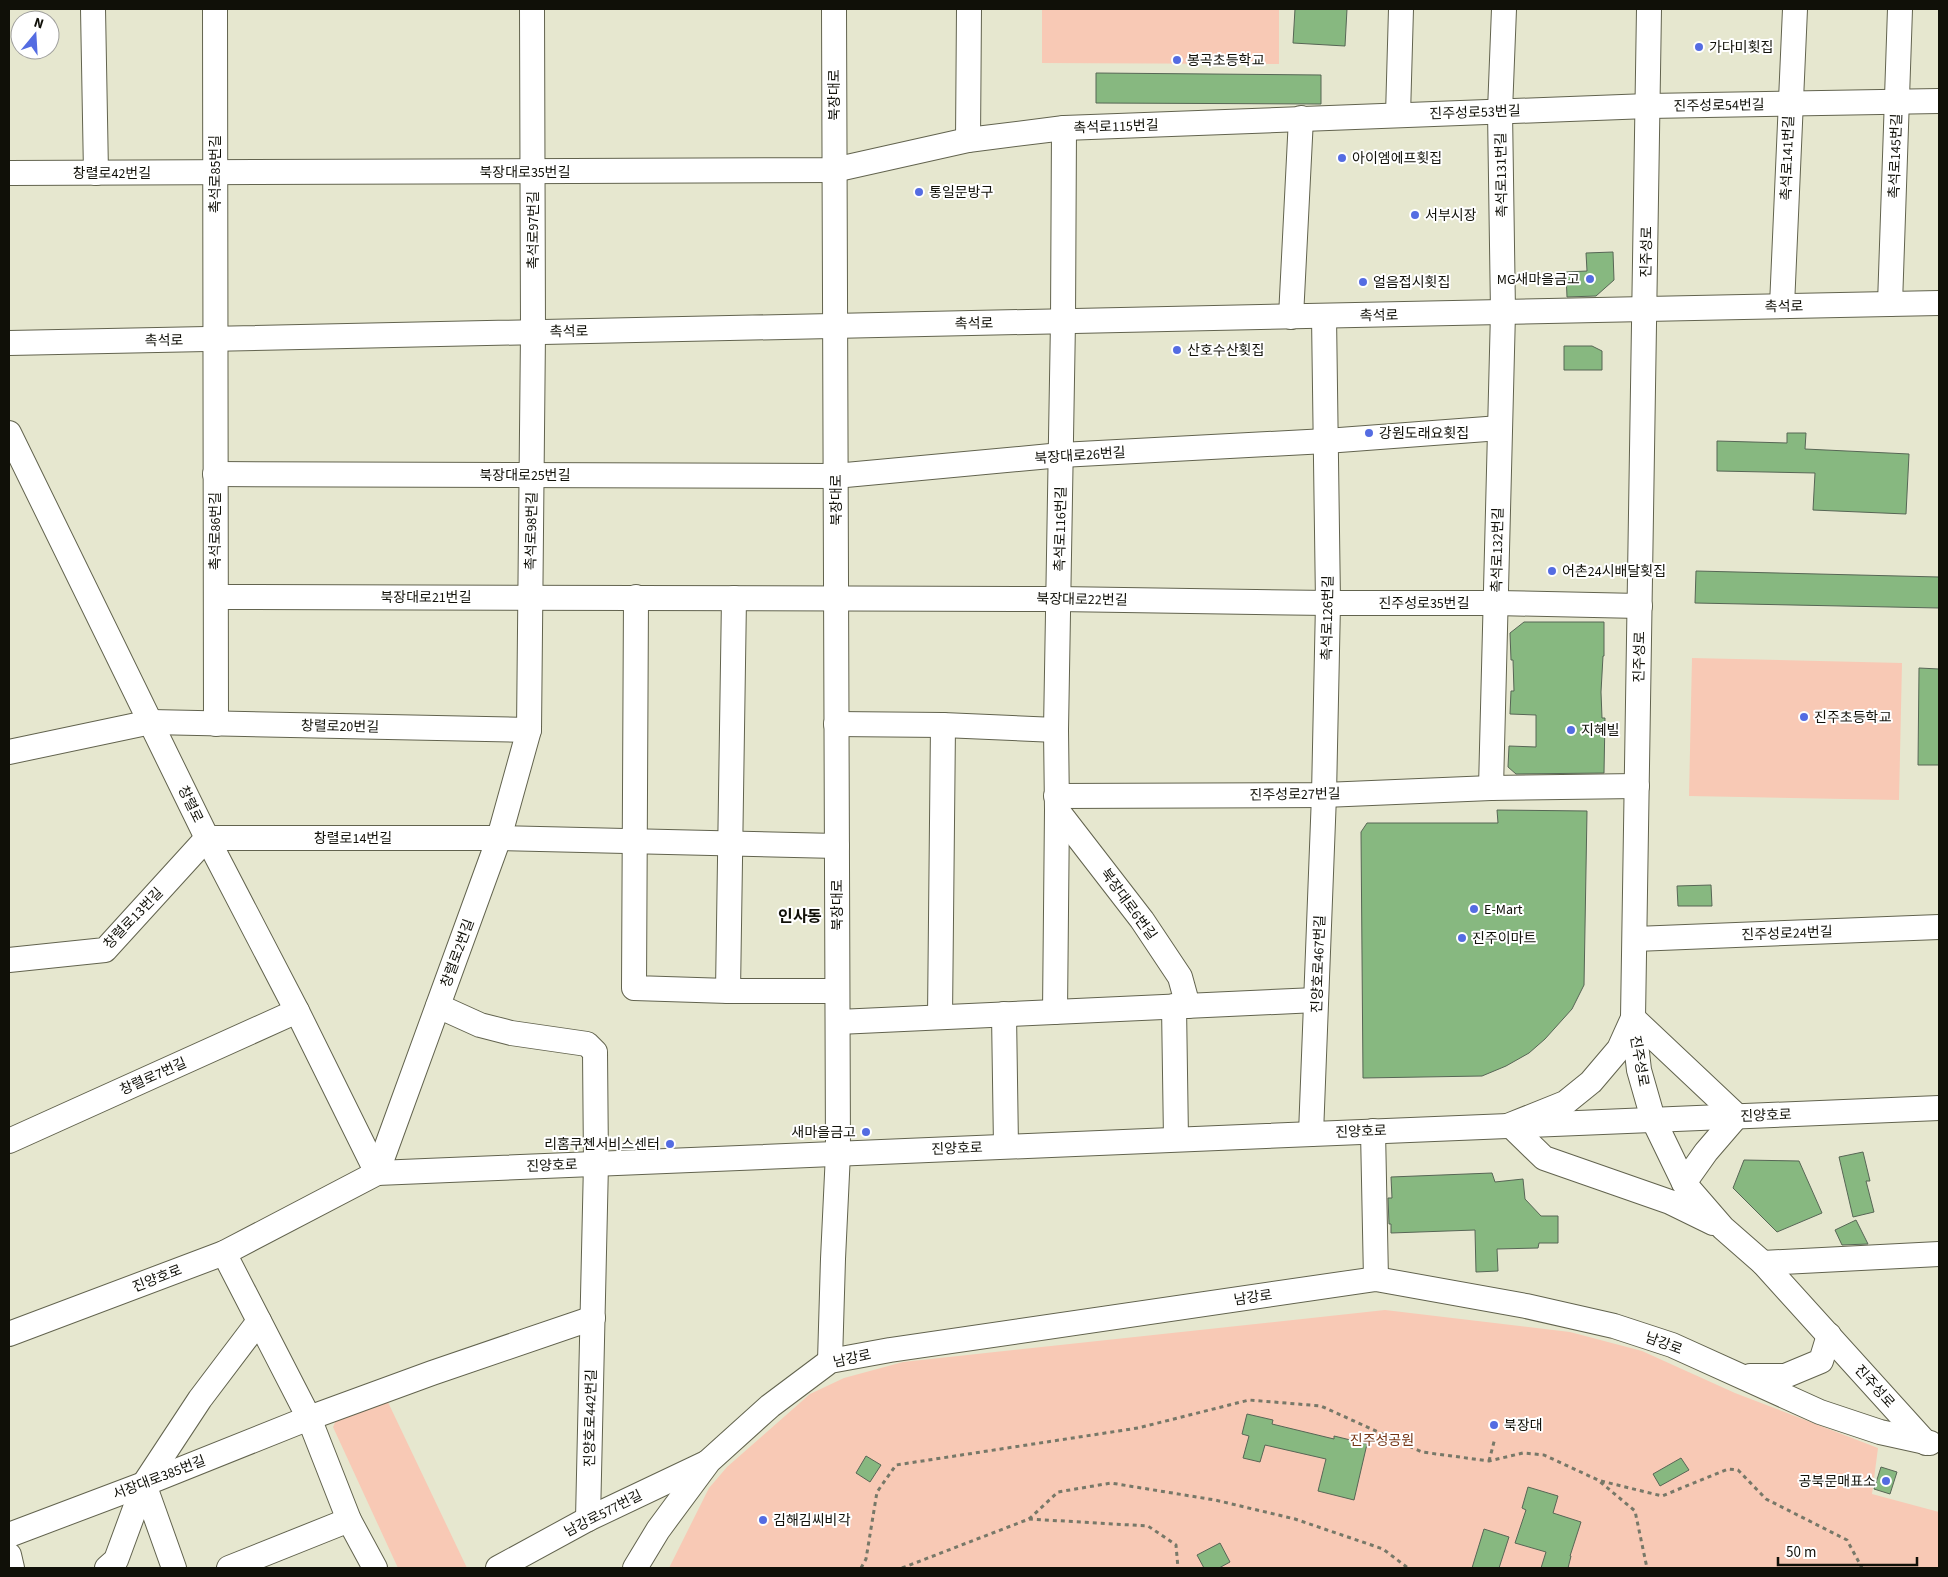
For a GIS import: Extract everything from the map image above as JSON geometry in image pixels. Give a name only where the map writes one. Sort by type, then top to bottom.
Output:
[{"type":"street","points":[[93,9],[96,173]]},
{"type":"street","name":"촉석로85번길","points":[[215,9],[215,339]]},
{"type":"street","name":"촉석로97번길","points":[[532,9],[533,332]]},
{"type":"street","name":"북장대로","points":[[830,1361],[832,1259],[838,1153],[834,9]]},
{"type":"street","points":[[969,9],[978,140]]},
{"type":"street","points":[[1398,115],[1401,9]]},
{"type":"street","name":"촉석로131번길","points":[[1503,312],[1500,111],[1504,9]]},
{"type":"street","name":"진주성로","points":[[1649,9],[1634,1018],[1639,1070],[1653,1120],[1684,1183],[1723,1228],[1763,1263],[1933,1444]]},
{"type":"street","name":"촉석로141번길","points":[[1782,306],[1789,104],[1795,9]]},
{"type":"street","name":"촉석로145번길","points":[[1890,304],[1900,9]]},
{"type":"street","name":"진주성로54번길","points":[[1648,106],[1939,101]]},
{"type":"street","name":"진주성로53번길","points":[[1301,118],[1648,106]]},
{"type":"street","points":[[1291,317],[1301,118]]},
{"type":"street","name":"촉석로115번길","points":[[1064,321],[1064,128],[1301,118]]},
{"type":"street","name":"북장대로35번길","points":[[215,172],[834,170],[978,140],[1064,128]]},
{"type":"street","name":"창렬로42번길","points":[[9,173],[215,172]]},
{"type":"street","name":"촉석로","points":[[9,343],[1939,303]]},
{"type":"street","name":"촉석로132번길","points":[[1491,788],[1503,312]]},
{"type":"street","name":"촉석로126번길","points":[[1324,316],[1328,603],[1324,795]]},
{"type":"street","name":"촉석로116번길","points":[[1057,803],[1056,730],[1064,321]]},
{"type":"street","name":"촉석로98번길","points":[[529,730],[533,332]]},
{"type":"street","name":"촉석로86번길","points":[[215,339],[216,724]]},
{"type":"street","points":[[1326,441],[1500,428]]},
{"type":"street","name":"창렬로","points":[[9,433],[18,472],[151,722],[207,838],[297,1011],[377,1173]]},
{"type":"street","name":"북장대로26번길","points":[[835,476],[1061,455],[1326,441]]},
{"type":"street","name":"북장대로25번길","points":[[215,474],[835,476]]},
{"type":"street","name":"북장대로21번길","points":[[216,597],[836,598]]},
{"type":"street","points":[[636,598],[634,988],[728,991],[837,991]]},
{"type":"street","points":[[728,991],[732,844],[734,598]]},
{"type":"street","name":"북장대로22번길","points":[[836,598],[1328,603]]},
{"type":"street","name":"진주성로35번길","points":[[1328,603],[1496,602],[1640,606]]},
{"type":"street","name":"창렬로20번길","points":[[9,752],[151,722],[529,730]]},
{"type":"street","points":[[836,724],[943,725],[1056,730]]},
{"type":"street","points":[[940,1017],[943,725]]},
{"type":"street","name":"창렬로2번길","points":[[377,1173],[499,838],[529,730]]},
{"type":"street","name":"진주성로27번길","points":[[1057,803],[1491,788],[1637,786]]},
{"type":"street","name":"진양호로467번길","points":[[1310,1134],[1324,795]]},
{"type":"street","points":[[1055,1012],[1057,803]]},
{"type":"street","name":"북장대로6번길","points":[[1057,803],[1142,920],[1180,977],[1181,1006],[1176,1139]]},
{"type":"street","name":"창렬로14번길","points":[[207,838],[499,838],[837,846]]},
{"type":"street","name":"창렬로13번길","points":[[9,960],[106,950],[207,838]]},
{"type":"street","name":"진주성로24번길","points":[[1635,939],[1939,926]]},
{"type":"street","points":[[838,1022],[1316,1000]]},
{"type":"street","name":"진양호로442번길","points":[[438,1006],[480,1025],[504,1031],[588,1044],[595,1052],[596,1164],[588,1519]]},
{"type":"street","name":"창렬로7번길","points":[[9,1141],[297,1011]]},
{"type":"street","points":[[1004,1014],[1006,1146]]},
{"type":"street","points":[[1684,1183],[1706,1152],[1737,1116],[1634,1018],[1619,1049],[1591,1082],[1565,1103],[1510,1125],[1544,1158],[1670,1202],[1723,1228]]},
{"type":"street","name":"진양호로","points":[[9,1334],[224,1253],[377,1173],[1939,1108]]},
{"type":"street","points":[[1373,1131],[1376,1279]]},
{"type":"street","points":[[224,1253],[309,1418],[349,1520],[375,1568]]},
{"type":"street","points":[[1763,1263],[1939,1254]]},
{"type":"street","name":"남강로","points":[[635,1568],[658,1530],[709,1461],[770,1406],[830,1361],[890,1350],[1376,1279],[1526,1306],[1614,1326],[1672,1345],[1820,1412],[1880,1432],[1933,1444]]},
{"type":"street","name":"서장대로385번길","points":[[9,1535],[144,1484],[309,1418],[432,1373],[593,1318]]},
{"type":"street","points":[[107,1568],[116,1560],[144,1484],[200,1399],[258,1320]]},
{"type":"street","points":[[1742,1376],[1785,1376],[1821,1361],[1829,1335]]},
{"type":"street","name":"남강로577번길","points":[[498,1568],[588,1519],[709,1461]]},
{"type":"street","points":[[144,1484],[174,1568]]},
{"type":"street","points":[[228,1568],[349,1520]]},
{"type":"street","points":[[9,1555],[12,1568]]},
{"type":"path","points":[[861,1568],[866,1560],[877,1492],[896,1465],[1138,1428],[1249,1400],[1321,1406],[1422,1452],[1489,1461],[1522,1453],[1544,1455],[1598,1480],[1662,1496],[1728,1469],[1738,1470],[1766,1499],[1847,1540],[1862,1568]]},
{"type":"path","points":[[1489,1461],[1495,1438]]},
{"type":"path","points":[[1598,1480],[1635,1511],[1647,1568]]},
{"type":"path","points":[[902,1568],[1029,1519],[1058,1492],[1111,1483],[1215,1500],[1295,1519],[1383,1549],[1408,1568]]},
{"type":"path","points":[[1029,1519],[1148,1526],[1176,1545],[1178,1568]]},
{"type":"green space","points":[[1042,9],[1279,9],[1279,64],[1042,63]]},
{"type":"green space","points":[[1692,658],[1902,663],[1899,800],[1689,796]]},
{"type":"green space","name":"진주성공원","points":[[1385,1310],[1570,1332],[1642,1351],[1735,1393],[1878,1448],[1872,1494],[1939,1512],[1939,1568],[669,1568],[709,1488],[727,1467],[810,1394],[844,1378],[903,1362]]},
{"type":"green space","points":[[385,1396],[467,1568],[398,1568],[333,1427],[340,1412]]},
{"type":"building","points":[[1295,9],[1347,9],[1345,46],[1293,43]]},
{"type":"building","points":[[1096,73],[1321,75],[1321,104],[1096,103]]},
{"type":"building","points":[[1613,252],[1614,280],[1596,296],[1567,297],[1566,272],[1587,271],[1586,253]]},
{"type":"building","points":[[1564,346],[1592,346],[1602,351],[1602,370],[1564,370]]},
{"type":"building","points":[[1787,433],[1806,433],[1805,449],[1909,454],[1906,514],[1813,510],[1815,473],[1717,471],[1717,441],[1787,443]]},
{"type":"building","points":[[1696,571],[1939,577],[1939,608],[1695,603]]},
{"type":"building","points":[[1524,622],[1604,622],[1601,692],[1602,718],[1605,718],[1604,773],[1516,774],[1508,767],[1509,746],[1536,747],[1536,715],[1510,714],[1511,691],[1514,691],[1510,633]]},
{"type":"building","points":[[1919,668],[1939,669],[1939,765],[1918,765]]},
{"type":"building","name":"E-Mart","points":[[1497,810],[1587,811],[1584,985],[1572,1009],[1545,1039],[1529,1053],[1506,1066],[1482,1076],[1363,1078],[1361,832],[1367,823],[1498,823]]},
{"type":"building","points":[[1711,885],[1712,906],[1678,906],[1677,886]]},
{"type":"building","points":[[1863,1152],[1870,1181],[1866,1181],[1874,1212],[1853,1217],[1839,1157]]},
{"type":"building","points":[[1744,1160],[1799,1161],[1822,1213],[1777,1232],[1733,1188]]},
{"type":"building","points":[[1492,1173],[1495,1182],[1523,1179],[1525,1199],[1541,1216],[1558,1216],[1558,1243],[1539,1243],[1538,1248],[1497,1249],[1498,1271],[1476,1272],[1475,1230],[1391,1233],[1388,1198],[1392,1198],[1391,1177]]},
{"type":"building","points":[[1856,1220],[1868,1244],[1842,1245],[1835,1230]]},
{"type":"building","points":[[1247,1414],[1273,1420],[1272,1424],[1334,1439],[1334,1436],[1367,1444],[1354,1500],[1318,1491],[1326,1459],[1265,1445],[1260,1462],[1243,1458],[1249,1436],[1242,1434]]},
{"type":"building","points":[[866,1456],[881,1465],[870,1482],[856,1473]]},
{"type":"building","points":[[1681,1458],[1689,1470],[1660,1486],[1653,1474]]},
{"type":"building","name":"공북문매표소","points":[[1881,1467],[1897,1472],[1890,1494],[1874,1489]]},
{"type":"building","points":[[1528,1487],[1558,1496],[1553,1513],[1581,1522],[1568,1568],[1541,1568],[1546,1552],[1515,1543],[1526,1510],[1522,1508]]},
{"type":"building","points":[[1484,1529],[1509,1537],[1499,1568],[1472,1568]]},
{"type":"building","points":[[1220,1543],[1230,1562],[1219,1568],[1204,1568],[1197,1555]]},
{"type":"place","name":"가다미횟집","points":[[1699,47]]},
{"type":"place","name":"봉곡초등학교","points":[[1177,60]]},
{"type":"place","name":"아이엠에프횟집","points":[[1342,158]]},
{"type":"place","name":"통일문방구","points":[[919,192]]},
{"type":"place","name":"서부시장","points":[[1415,215]]},
{"type":"place","name":"MG새마을금고","points":[[1590,279]]},
{"type":"place","name":"얼음접시횟집","points":[[1363,282]]},
{"type":"place","name":"산호수산횟집","points":[[1177,350]]},
{"type":"place","name":"강원도래요횟집","points":[[1369,433]]},
{"type":"place","name":"어촌24시배달횟집","points":[[1552,571]]},
{"type":"place","name":"진주초등학교","points":[[1804,717]]},
{"type":"place","name":"지혜빌","points":[[1571,730]]},
{"type":"place","name":"E-Mart","points":[[1474,909]]},
{"type":"place","name":"진주이마트","points":[[1462,938]]},
{"type":"place","name":"새마을금고","points":[[866,1132]]},
{"type":"place","name":"리홈쿠첸서비스센터","points":[[670,1144]]},
{"type":"place","name":"북장대","points":[[1494,1425]]},
{"type":"place","name":"공북문매표소","points":[[1886,1481]]},
{"type":"place","name":"김해김씨비각","points":[[763,1520]]},
{"type":"district","name":"인사동","points":[[800,916]]}]
